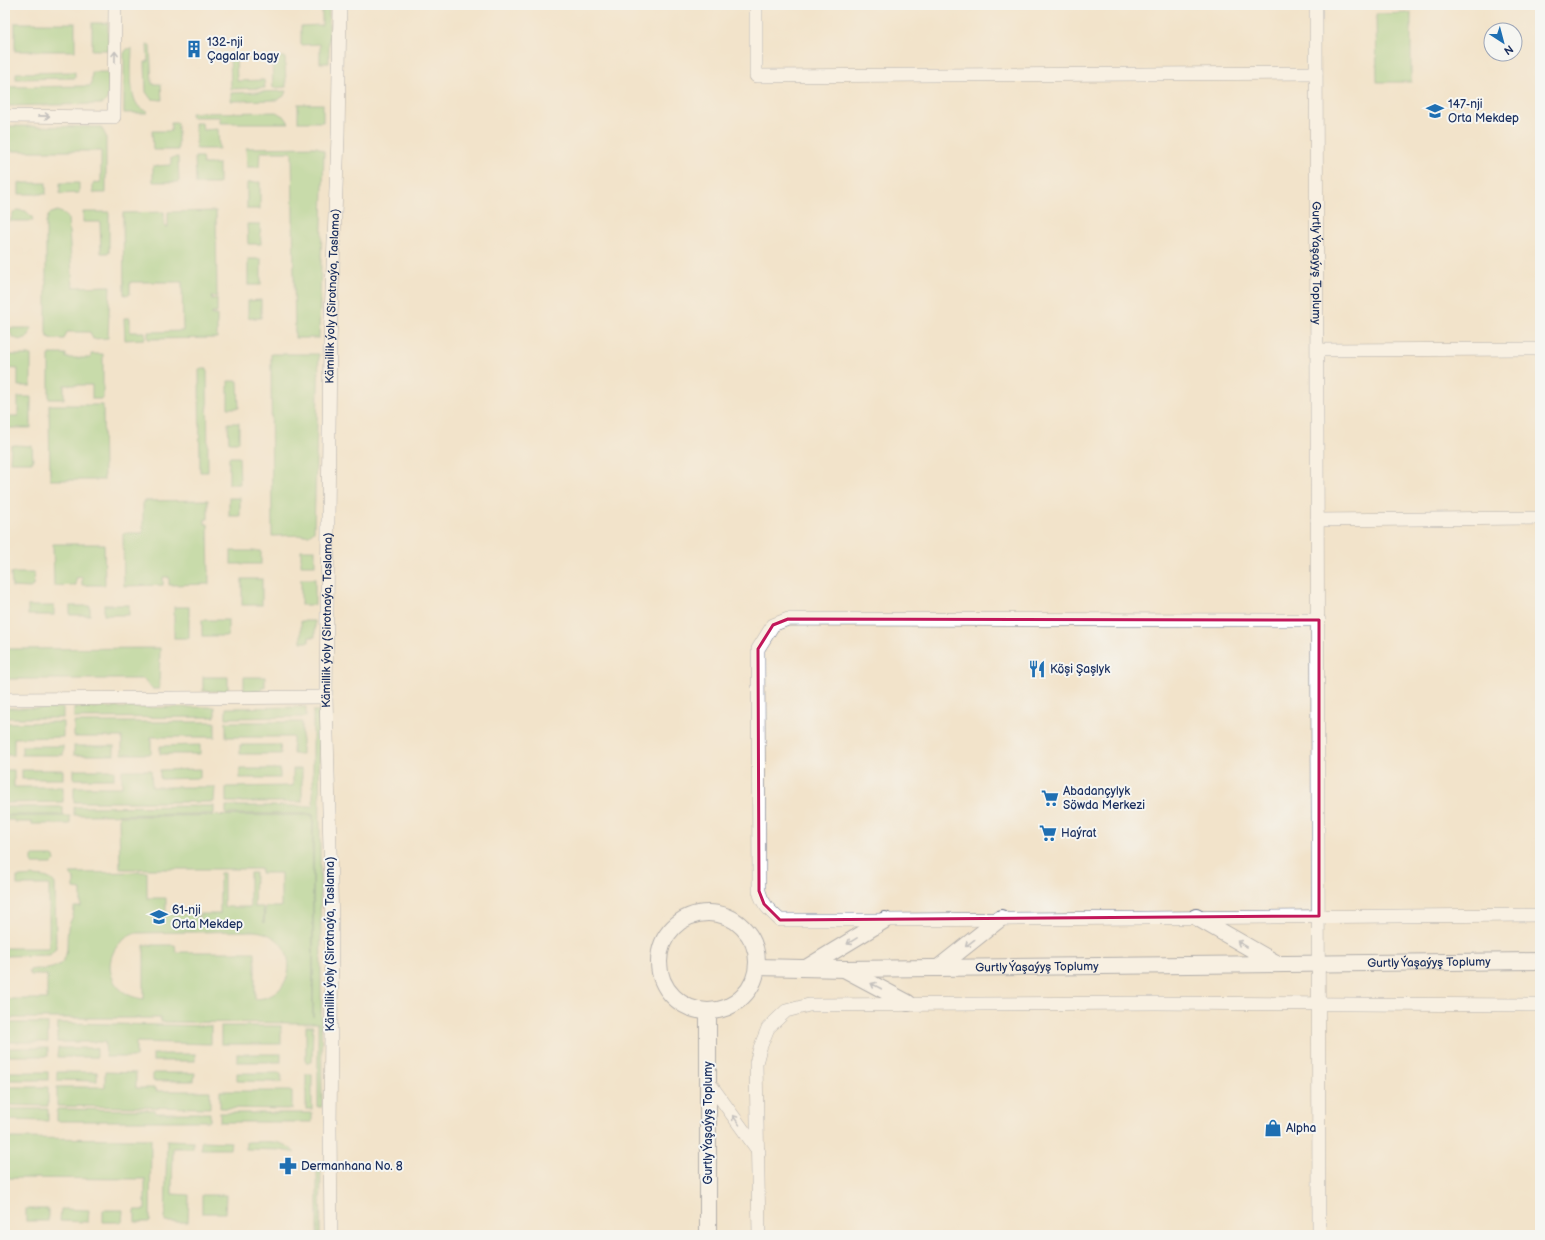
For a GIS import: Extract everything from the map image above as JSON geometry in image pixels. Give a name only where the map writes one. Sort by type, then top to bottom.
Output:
[{"type":"street","points":[[5,116],[114,117],[115,5]]},
{"type":"street","name":"Kämillik ýoly (Sirotnaýa, Taslama)","points":[[331,1235],[330,1130],[332,925],[326,697],[330,344],[338,137],[340,5]]},
{"type":"street","points":[[756,5],[756,76],[1316,73]]},
{"type":"street","name":"Gurtly Ýaşaýyş Toplumy","points":[[1316,5],[1318,350],[1318,963]]},
{"type":"street","points":[[1318,350],[1540,349]]},
{"type":"street","points":[[1317,520],[1540,518]]},
{"type":"street","points":[[1318,620],[788,619],[774,625],[758,649],[759,883],[761,898],[770,912],[780,920],[1540,915]]},
{"type":"street","points":[[5,699],[326,697]]},
{"type":"street","points":[[698,914],[715,914],[730,918],[742,926],[751,938],[756,952],[757,967],[753,983],[743,997],[730,1007],[708,1011],[697,1011],[682,1004],[669,993],[661,978],[658,962],[660,951],[670,931],[683,920],[698,914]]},
{"type":"street","points":[[1196,917],[1276,963]]},
{"type":"street","points":[[938,968],[1001,918]]},
{"type":"street","points":[[806,969],[885,920]]},
{"type":"street","name":"Gurtly Ýaşaýyş Toplumy","points":[[757,967],[845,969],[1540,961]]},
{"type":"street","points":[[1318,963],[1319,1235]]},
{"type":"street","points":[[845,969],[908,1003]]},
{"type":"street","points":[[759,1235],[759,1152],[756,1064],[760,1048],[768,1028],[786,1011],[809,1005],[908,1003],[1540,1005]]},
{"type":"street","name":"Gurtly Ýaşaýyş Toplumy","points":[[708,1011],[708,1235]]},
{"type":"street","points":[[708,1080],[759,1152]]},
{"type":"highlighted area","points":[[788,619],[1319,620],[1319,916],[780,920],[764,904],[759,891],[758,649],[773,625]]},
{"type":"green space","points":[[322,5],[329,5],[329,63],[320,63],[320,44],[301,45],[301,26],[322,25]]},
{"type":"green space","points":[[1411,13],[1411,82],[1377,82],[1376,14]]},
{"type":"green space","points":[[15,23],[75,23],[75,51],[15,51]]},
{"type":"green space","points":[[92,23],[108,23],[108,50],[92,50]]},
{"type":"green space","points":[[147,45],[150,45],[152,84],[161,84],[162,100],[151,99],[146,92],[145,62],[148,62]]},
{"type":"green space","points":[[132,48],[131,74],[133,94],[140,108],[147,111],[147,113],[124,113],[124,53],[127,49]]},
{"type":"green space","points":[[230,55],[236,55],[237,81],[264,80],[265,88],[231,89]]},
{"type":"green space","points":[[272,57],[285,57],[286,87],[273,88]]},
{"type":"green space","points":[[75,72],[75,78],[16,79],[16,73]]},
{"type":"green space","points":[[92,72],[108,72],[108,94],[105,102],[102,104],[5,106],[5,87],[91,86]]},
{"type":"green space","points":[[286,91],[284,96],[277,100],[231,101],[231,93]]},
{"type":"green space","points":[[298,104],[323,104],[323,122],[298,122]]},
{"type":"green space","points":[[276,112],[285,117],[289,123],[220,123],[220,117],[191,117],[191,113]]},
{"type":"green space","points":[[171,123],[178,123],[178,150],[153,150],[152,131],[171,131]]},
{"type":"green space","points":[[195,123],[202,123],[203,130],[218,129],[219,149],[196,149]]},
{"type":"green space","points":[[5,126],[101,127],[106,136],[106,193],[93,193],[93,183],[101,182],[101,151],[5,151]]},
{"type":"green space","points":[[317,147],[324,151],[319,338],[295,338],[292,152],[260,152],[259,167],[247,167],[246,148]]},
{"type":"green space","points":[[178,157],[179,182],[153,182],[153,166],[171,165],[171,158]]},
{"type":"green space","points":[[195,157],[202,157],[203,164],[219,164],[219,184],[196,184]]},
{"type":"green space","points":[[260,182],[260,209],[247,209],[247,183]]},
{"type":"green space","points":[[19,183],[46,183],[46,194],[19,194]]},
{"type":"green space","points":[[60,183],[79,183],[79,193],[60,194]]},
{"type":"green space","points":[[17,210],[26,211],[32,217],[33,221],[10,221],[13,213]]},
{"type":"green space","points":[[57,211],[65,214],[68,218],[73,287],[110,286],[108,338],[93,339],[90,332],[67,332],[64,339],[53,339],[48,337],[46,333],[46,222],[49,214]]},
{"type":"green space","points":[[216,211],[217,296],[211,297],[212,299],[217,298],[217,313],[212,313],[212,315],[217,315],[217,338],[148,339],[148,332],[183,331],[182,282],[130,282],[130,294],[124,295],[123,213],[164,212],[164,226],[168,227],[168,212]]},
{"type":"green space","points":[[83,212],[109,212],[109,253],[101,253],[100,222],[83,222]]},
{"type":"green space","points":[[247,224],[260,224],[261,244],[248,244]]},
{"type":"green space","points":[[248,259],[261,259],[261,285],[248,285]]},
{"type":"green space","points":[[261,300],[261,318],[248,318],[248,301]]},
{"type":"green space","points":[[124,318],[130,318],[130,332],[145,332],[145,339],[125,340]]},
{"type":"green space","points":[[9,328],[32,328],[28,337],[20,340],[12,337]]},
{"type":"green space","points":[[49,354],[66,354],[66,358],[91,358],[91,354],[103,354],[103,399],[92,399],[92,385],[64,385],[64,399],[49,399]]},
{"type":"green space","points":[[271,354],[319,354],[314,531],[309,535],[272,536]]},
{"type":"green space","points":[[5,355],[31,355],[31,386],[18,386],[18,369],[5,368]]},
{"type":"green space","points":[[199,369],[207,369],[208,472],[200,472]]},
{"type":"green space","points":[[228,381],[238,381],[239,408],[228,408]]},
{"type":"green space","points":[[18,397],[31,397],[31,428],[5,428],[5,416],[18,416]]},
{"type":"green space","points":[[49,405],[103,405],[104,480],[50,480]]},
{"type":"green space","points":[[228,423],[239,423],[239,442],[229,442]]},
{"type":"green space","points":[[11,446],[32,446],[33,462],[10,462]]},
{"type":"green space","points":[[229,457],[239,457],[240,484],[229,484]]},
{"type":"green space","points":[[229,498],[240,498],[240,516],[229,516]]},
{"type":"green space","points":[[208,500],[208,519],[205,519],[205,524],[208,524],[209,584],[169,585],[169,577],[163,577],[163,585],[124,586],[123,533],[143,533],[143,501]]},
{"type":"green space","points":[[53,544],[104,544],[105,585],[82,585],[82,577],[76,578],[76,585],[54,586]]},
{"type":"green space","points":[[301,550],[315,550],[315,565],[301,565]]},
{"type":"green space","points":[[231,551],[261,551],[261,564],[231,564]]},
{"type":"green space","points":[[11,573],[34,573],[33,586],[30,588],[12,587]]},
{"type":"green space","points":[[242,579],[262,579],[262,605],[242,605]]},
{"type":"green space","points":[[301,579],[315,579],[315,605],[301,605]]},
{"type":"green space","points":[[104,605],[129,605],[129,615],[104,615]]},
{"type":"green space","points":[[28,606],[54,606],[54,615],[28,615]]},
{"type":"green space","points":[[70,606],[90,606],[90,615],[70,615]]},
{"type":"green space","points":[[174,607],[189,607],[189,638],[174,638]]},
{"type":"green space","points":[[202,620],[228,620],[228,636],[202,636]]},
{"type":"green space","points":[[301,621],[315,621],[315,637],[309,637],[309,642],[301,642]]},
{"type":"green space","points":[[160,648],[159,689],[152,689],[144,679],[5,679],[5,649]]},
{"type":"green space","points":[[203,677],[228,677],[228,691],[203,691]]},
{"type":"green space","points":[[244,677],[265,677],[265,687],[262,687],[262,691],[244,691]]},
{"type":"green space","points":[[215,707],[215,717],[74,718],[74,708]]},
{"type":"green space","points":[[306,707],[306,717],[226,718],[226,708]]},
{"type":"green space","points":[[5,708],[63,708],[63,718],[5,718]]},
{"type":"green space","name":"61-nji Orta Mekdep","points":[[313,711],[319,711],[322,1107],[318,1107],[318,1023],[161,1022],[161,1018],[5,1018],[5,999],[47,999],[47,975],[31,975],[29,972],[32,969],[48,969],[56,966],[65,958],[68,928],[73,916],[74,907],[81,907],[81,890],[74,889],[74,879],[70,873],[147,872],[147,898],[166,898],[166,914],[197,914],[198,924],[200,923],[199,914],[220,914],[220,873],[224,873],[224,907],[250,907],[250,873],[255,873],[254,907],[263,907],[264,923],[265,907],[281,907],[281,873],[261,873],[261,869],[120,869],[119,816],[313,815],[226,814],[226,806],[313,806]],"holes":[[[255,931],[270,935],[281,944],[287,954],[289,966],[286,978],[280,989],[270,996],[255,999],[255,952],[176,952],[175,945],[144,945],[144,999],[130,996],[120,989],[113,980],[110,970],[111,959],[115,949],[124,940],[136,933]]]},
{"type":"green space","points":[[63,722],[63,737],[14,738],[14,755],[5,755],[5,723]]},
{"type":"green space","points":[[74,722],[215,722],[215,737],[151,737],[151,754],[122,754],[122,737],[74,737]]},
{"type":"green space","points":[[226,722],[302,722],[302,754],[293,754],[293,737],[226,737]]},
{"type":"green space","points":[[200,745],[200,754],[160,754],[160,746]]},
{"type":"green space","points":[[240,745],[280,745],[281,754],[240,754]]},
{"type":"green space","points":[[22,746],[63,746],[63,755],[22,755]]},
{"type":"green space","points":[[74,746],[114,746],[114,755],[74,755]]},
{"type":"green space","points":[[200,769],[200,778],[160,779],[160,770]]},
{"type":"green space","points":[[240,769],[280,769],[280,778],[240,778]]},
{"type":"green space","points":[[293,769],[302,769],[302,802],[226,802],[226,787],[293,786]]},
{"type":"green space","points":[[5,770],[14,770],[14,787],[63,787],[63,802],[5,803]]},
{"type":"green space","points":[[22,770],[63,770],[63,779],[22,779]]},
{"type":"green space","points":[[74,770],[114,770],[114,779],[74,779]]},
{"type":"green space","points":[[122,770],[151,770],[152,787],[215,787],[214,802],[74,802],[74,787],[122,787]]},
{"type":"green space","points":[[214,806],[214,814],[74,815],[74,807]]},
{"type":"green space","points":[[5,807],[63,807],[63,815],[5,815]]},
{"type":"green space","points":[[5,816],[70,816],[70,824],[32,824],[32,822],[15,822],[15,820],[5,820]]},
{"type":"green space","points":[[32,856],[52,856],[54,857],[55,861],[52,864],[32,864]]},
{"type":"green space","points":[[17,877],[43,877],[48,878],[55,884],[56,948],[50,955],[5,956],[5,948],[49,948],[49,885],[17,885]]},
{"type":"green space","points":[[5,1023],[48,1023],[48,1042],[5,1042]]},
{"type":"green space","points":[[58,1023],[211,1026],[211,1044],[136,1042],[136,1057],[106,1057],[105,1042],[57,1042]]},
{"type":"green space","points":[[221,1026],[281,1026],[281,1044],[221,1044]]},
{"type":"green space","points":[[306,1026],[313,1026],[312,1062],[306,1062]]},
{"type":"green space","points":[[9,1048],[48,1048],[48,1056],[9,1056]]},
{"type":"green space","points":[[58,1048],[97,1048],[97,1057],[57,1057]]},
{"type":"green space","points":[[153,1054],[195,1054],[195,1061],[153,1061]]},
{"type":"green space","points":[[237,1054],[281,1054],[281,1062],[237,1062]]},
{"type":"green space","points":[[9,1072],[48,1072],[48,1080],[9,1080]]},
{"type":"green space","points":[[57,1072],[97,1072],[97,1081],[57,1080]]},
{"type":"green space","points":[[105,1072],[136,1073],[136,1088],[156,1088],[156,1091],[210,1091],[210,1108],[57,1106],[57,1087],[105,1087]]},
{"type":"green space","points":[[153,1073],[195,1073],[194,1081],[153,1081]]},
{"type":"green space","points":[[237,1073],[281,1073],[281,1082],[237,1081]]},
{"type":"green space","points":[[306,1074],[312,1074],[312,1109],[306,1109]]},
{"type":"green space","points":[[5,1087],[48,1087],[48,1106],[5,1105]]},
{"type":"green space","points":[[220,1091],[292,1091],[292,1109],[220,1108]]},
{"type":"green space","points":[[5,1109],[48,1109],[48,1121],[5,1120]]},
{"type":"green space","points":[[57,1109],[155,1110],[156,1113],[210,1113],[210,1121],[57,1121]]},
{"type":"green space","points":[[220,1113],[312,1113],[312,1122],[220,1122]]},
{"type":"green space","points":[[5,1138],[151,1139],[150,1222],[135,1222],[135,1210],[145,1210],[145,1179],[5,1178]]},
{"type":"green space","points":[[167,1140],[193,1141],[193,1148],[173,1148],[172,1194],[189,1195],[188,1222],[165,1222]]},
{"type":"green space","points":[[201,1141],[231,1142],[230,1149],[201,1149]]},
{"type":"green space","points":[[246,1142],[279,1143],[290,1148],[295,1153],[280,1150],[246,1149]]},
{"type":"green space","points":[[317,1167],[321,1167],[320,1235],[317,1235]]},
{"type":"green space","points":[[202,1195],[226,1195],[225,1213],[202,1213]]},
{"type":"green space","points":[[26,1209],[48,1209],[48,1221],[26,1221]]},
{"type":"green space","points":[[61,1209],[89,1210],[88,1222],[60,1221]]},
{"type":"green space","points":[[103,1210],[123,1210],[122,1222],[103,1222]]},
{"type":"place","name":"132-nji Çagalar bagy","points":[[194,49]]},
{"type":"place","name":"147-nji Orta Mekdep","points":[[1435,111]]},
{"type":"place","name":"Köşi Şaşlyk","points":[[1037,669]]},
{"type":"place","name":"Abadançylyk Söwda Merkezi","points":[[1050,798]]},
{"type":"place","name":"Haýrat","points":[[1048,833]]},
{"type":"place","name":"61-nji Orta Mekdep","points":[[159,917]]},
{"type":"place","name":"Alpha","points":[[1273,1128]]},
{"type":"place","name":"Dermanhana No. 8","points":[[288,1166]]}]
